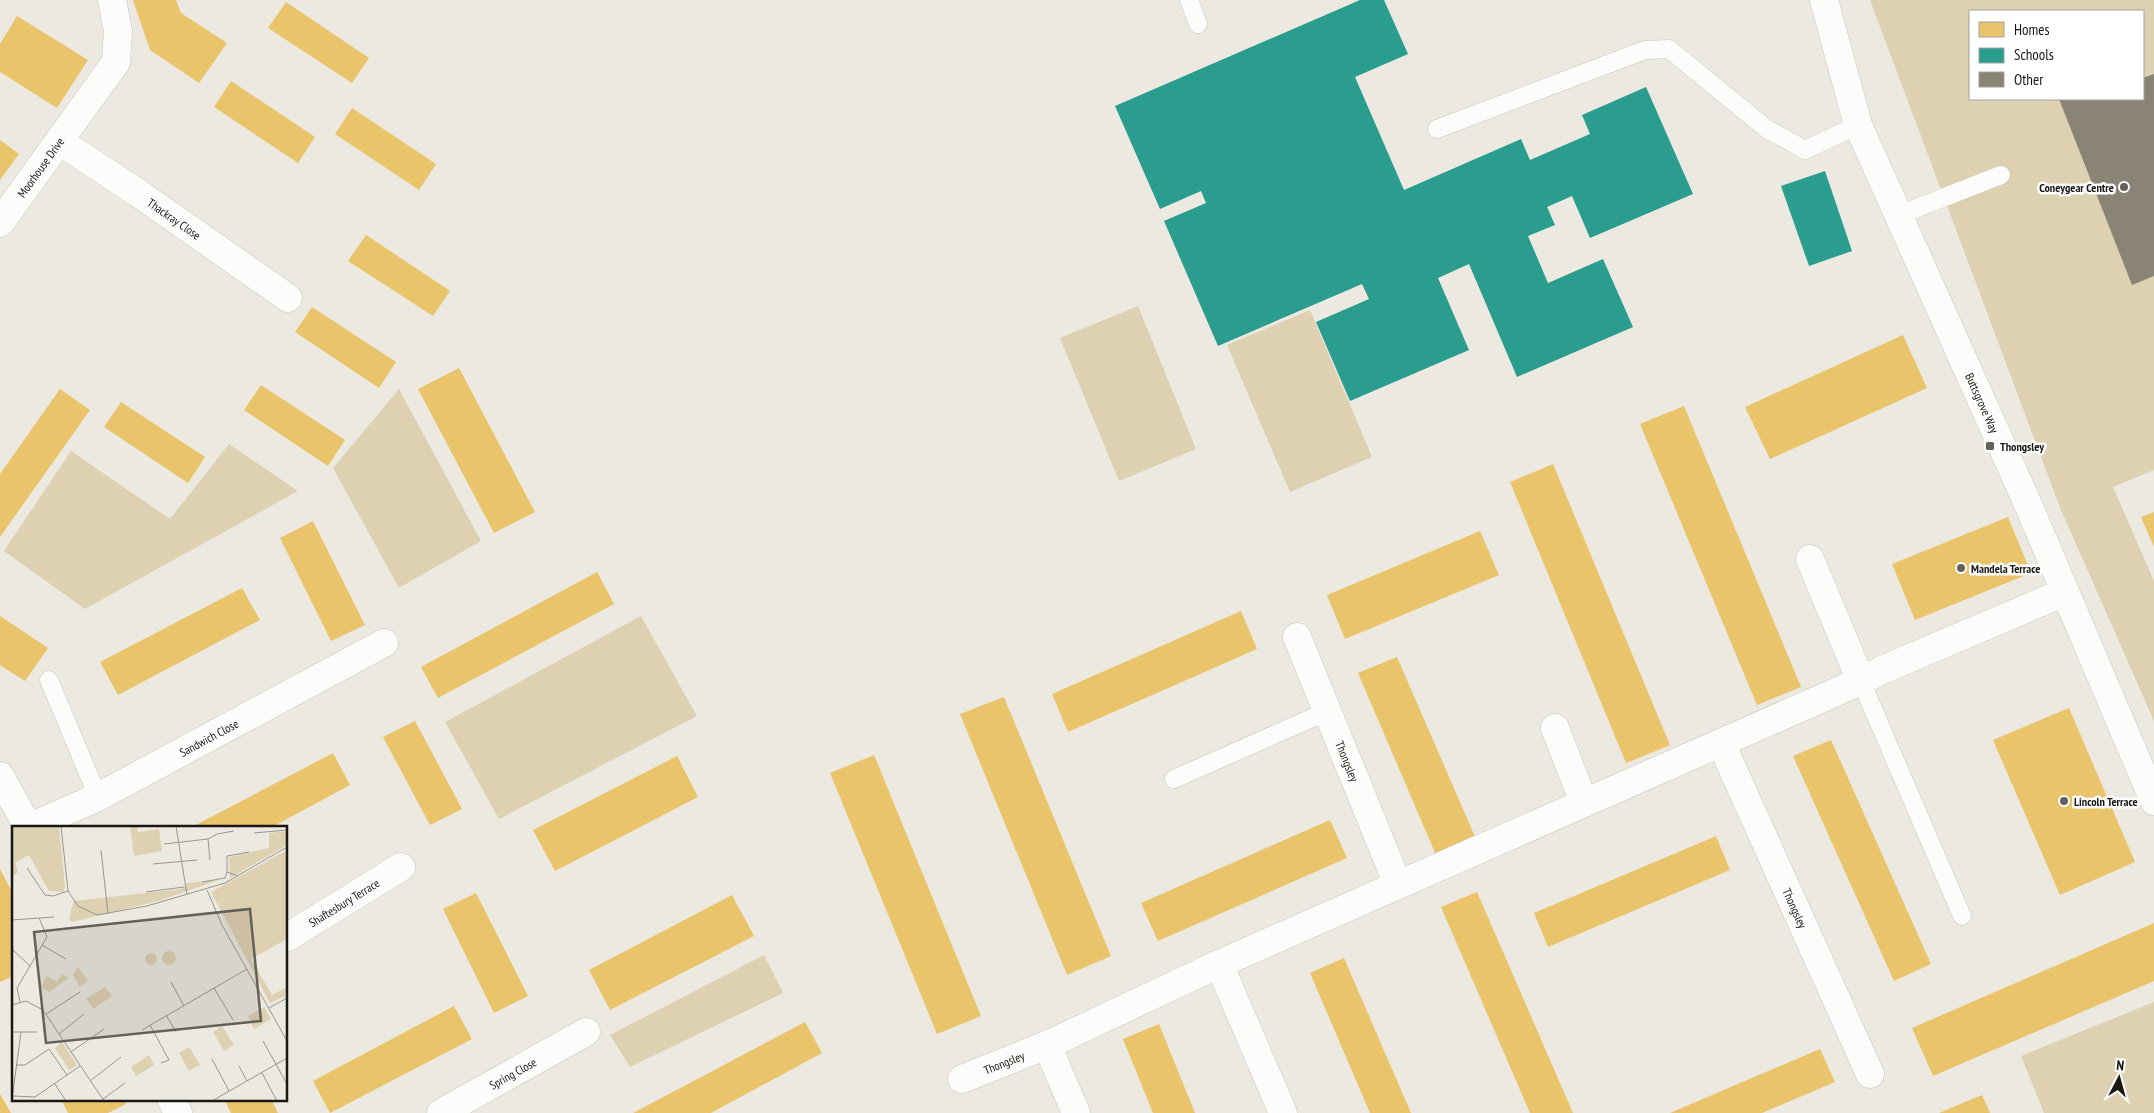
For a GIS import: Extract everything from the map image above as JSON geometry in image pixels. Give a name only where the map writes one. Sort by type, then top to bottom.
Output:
[{"type":"street","name":"Moorhouse Drive","points":[[0,223],[116,62],[118,31],[112,0]]},
{"type":"street","name":"Buttsgrove Way","points":[[1824,0],[1858,125],[2028,502],[2154,802]]},
{"type":"street","name":"Thackray Close","points":[[59,141],[138,193],[288,298]]},
{"type":"street","points":[[1810,559],[1860,681]]},
{"type":"street","name":"Thongsley","points":[[962,1079],[1047,1045],[1219,964],[1882,670],[2065,592]]},
{"type":"street","name":"Thongsley","points":[[1297,637],[1398,885]]},
{"type":"street","name":"Sandwich Close","points":[[31,826],[98,797],[384,642]]},
{"type":"street","points":[[1555,728],[1584,803]]},
{"type":"street","name":"Thongsley","points":[[1721,743],[1870,1074]]},
{"type":"street","points":[[0,776],[28,826]]},
{"type":"street","name":"Shaftesbury Terrace","points":[[288,937],[401,867]]},
{"type":"street","points":[[1219,964],[1283,1113]]},
{"type":"street","name":"Spring Close","points":[[441,1113],[586,1032]]},
{"type":"street","points":[[1047,1045],[1076,1113]]},
{"type":"street","points":[[172,1100],[178,1113]]},
{"type":"lane","points":[[1189,0],[1198,24]]},
{"type":"lane","points":[[1437,129],[1645,50],[1670,49],[1767,129],[1805,150],[1858,125]]},
{"type":"lane","points":[[1899,215],[2002,175]]},
{"type":"lane","points":[[49,680],[98,797]]},
{"type":"lane","points":[[1860,681],[1962,916]]},
{"type":"lane","points":[[1174,779],[1328,710]]},
{"type":"shaded area","points":[[1870,0],[2154,0],[2154,470],[2113,487],[2154,581],[2154,721],[2061,510]]},
{"type":"shaded area","points":[[1138,306],[1196,449],[1119,481],[1060,338]]},
{"type":"shaded area","points":[[1310,310],[1372,457],[1290,492],[1227,345]]},
{"type":"shaded area","points":[[399,389],[481,541],[399,588],[333,468]]},
{"type":"shaded area","points":[[229,444],[298,491],[85,609],[4,551],[71,451],[170,519]]},
{"type":"shaded area","points":[[641,616],[697,716],[499,819],[445,722]]},
{"type":"shaded area","points":[[764,955],[783,993],[630,1067],[610,1035]]},
{"type":"shaded area","points":[[2154,1002],[2154,1113],[2044,1113],[2021,1056]]},
{"type":"building: Homes","points":[[133,0],[176,0],[181,13],[227,43],[199,83],[150,50]]},
{"type":"building: Homes","points":[[286,2],[369,58],[352,83],[268,28]]},
{"type":"building: Homes","points":[[17,16],[88,60],[57,108],[0,72],[0,44]]},
{"type":"building: Homes","points":[[231,81],[315,137],[298,163],[214,107]]},
{"type":"building: Homes","points":[[352,108],[436,164],[419,190],[335,134]]},
{"type":"building: Homes","points":[[0,140],[19,154],[0,180]]},
{"type":"building: Homes","points":[[366,235],[450,291],[433,316],[348,261]]},
{"type":"building: Homes","points":[[312,307],[396,362],[379,388],[295,332]]},
{"type":"building: Homes","points":[[1903,335],[1927,388],[1770,459],[1745,407]]},
{"type":"building: Homes","points":[[459,368],[535,512],[494,533],[418,389]]},
{"type":"building: Homes","points":[[261,385],[345,440],[328,466],[244,410]]},
{"type":"building: Homes","points":[[60,389],[90,410],[0,537],[0,474]]},
{"type":"building: Homes","points":[[121,402],[205,457],[188,483],[104,427]]},
{"type":"building: Homes","points":[[1684,406],[1801,687],[1757,705],[1640,424]]},
{"type":"building: Homes","points":[[1553,464],[1670,745],[1626,763],[1510,482]]},
{"type":"building: Homes","points":[[2154,512],[2154,547],[2141,517]]},
{"type":"building: Homes","name":"Mandela Terrace","points":[[2008,517],[2031,573],[1915,620],[1892,564]]},
{"type":"building: Homes","points":[[313,521],[365,625],[331,641],[280,538]]},
{"type":"building: Homes","points":[[1480,531],[1499,575],[1345,639],[1327,595]]},
{"type":"building: Homes","points":[[597,572],[614,604],[438,698],[421,667]]},
{"type":"building: Homes","points":[[242,588],[260,620],[118,695],[100,662]]},
{"type":"building: Homes","points":[[1241,611],[1257,649],[1068,732],[1052,694]]},
{"type":"building: Homes","points":[[0,616],[48,648],[25,681],[0,665]]},
{"type":"building: Homes","points":[[1397,657],[1476,839],[1436,855],[1358,673]]},
{"type":"building: Homes","points":[[1004,697],[1111,956],[1067,975],[960,714]]},
{"type":"building: Homes","name":"Lincoln Terrace","points":[[2069,708],[2135,862],[2060,895],[1993,740]]},
{"type":"building: Homes","points":[[415,721],[462,809],[430,825],[383,737]]},
{"type":"building: Homes","points":[[1831,740],[1931,964],[1894,981],[1793,756]]},
{"type":"building: Homes","points":[[333,753],[350,785],[274,826],[194,826]]},
{"type":"building: Homes","points":[[874,755],[981,1016],[937,1034],[830,773]]},
{"type":"building: Homes","points":[[677,756],[698,797],[555,871],[533,830]]},
{"type":"building: Homes","points":[[1330,820],[1347,858],[1158,941],[1141,903]]},
{"type":"building: Homes","points":[[1716,836],[1730,870],[1548,947],[1534,913]]},
{"type":"building: Homes","points":[[0,869],[12,892],[12,977],[0,982]]},
{"type":"building: Homes","points":[[1477,892],[1573,1113],[1530,1113],[1441,907]]},
{"type":"building: Homes","points":[[476,893],[528,996],[494,1013],[443,909]]},
{"type":"building: Homes","points":[[732,895],[754,936],[610,1010],[589,970]]},
{"type":"building: Homes","points":[[2154,923],[2154,981],[1933,1076],[1912,1028]]},
{"type":"building: Homes","points":[[1344,958],[1411,1113],[1370,1113],[1310,973]]},
{"type":"building: Homes","points":[[454,1006],[472,1039],[330,1113],[313,1081]]},
{"type":"building: Homes","points":[[805,1022],[822,1053],[711,1113],[633,1113]]},
{"type":"building: Homes","points":[[1159,1024],[1195,1113],[1153,1113],[1123,1039]]},
{"type":"building: Homes","points":[[1820,1049],[1835,1082],[1762,1113],[1670,1113]]},
{"type":"building: Homes","points":[[0,1094],[11,1113],[0,1113]]},
{"type":"building: Homes","points":[[1982,1095],[1990,1113],[1939,1113]]},
{"type":"building: Homes","points":[[62,1100],[124,1100],[126,1104],[108,1113],[68,1113]]},
{"type":"building: Homes","points":[[224,1100],[272,1100],[278,1113],[231,1113]]},
{"type":"building: Schools","points":[[1360,0],[1384,0],[1408,54],[1355,77],[1404,190],[1521,139],[1530,160],[1590,134],[1582,115],[1646,87],[1693,194],[1590,238],[1572,196],[1547,207],[1555,225],[1528,236],[1548,283],[1603,259],[1633,327],[1517,377],[1469,264],[1438,278],[1469,350],[1350,401],[1316,322],[1369,299],[1362,284],[1218,346],[1164,221],[1206,203],[1201,191],[1160,209],[1115,106]]},
{"type":"building: Schools","points":[[1825,171],[1852,251],[1809,266],[1781,186]]},
{"type":"building: Other","name":"Coneygear Centre","points":[[2154,74],[2154,276],[2132,285],[2059,100],[2144,100],[2144,78]]},
{"type":"place","name":"Coneygear Centre","points":[[2124,187]]},
{"type":"place","name":"Thongsley","points":[[1990,446]]},
{"type":"place","name":"Mandela Terrace","points":[[1961,568]]},
{"type":"place","name":"Lincoln Terrace","points":[[2064,801]]}]
